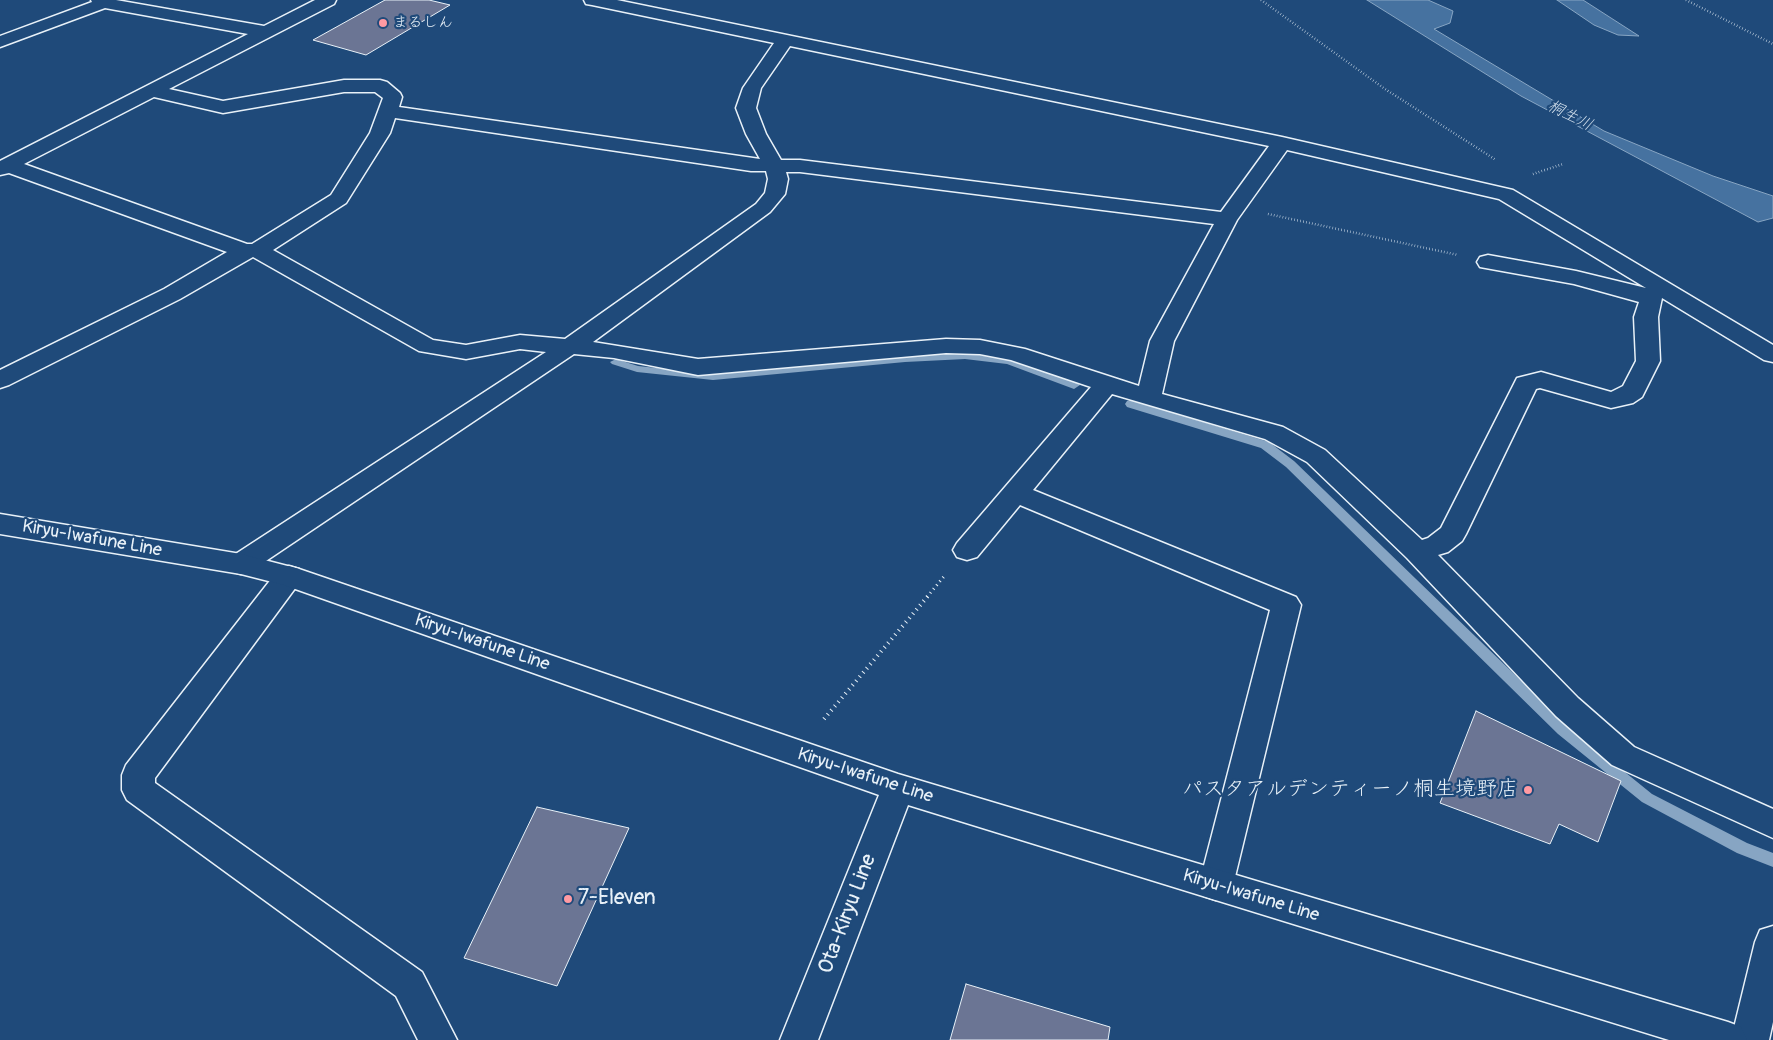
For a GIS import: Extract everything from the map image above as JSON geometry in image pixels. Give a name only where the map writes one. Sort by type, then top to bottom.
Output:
[{"type":"street","points":[[4,167],[328,0]]},
{"type":"street","points":[[592,0],[1282,143],[1506,194],[1655,292],[1773,355]]},
{"type":"street","points":[[0,42],[101,2],[266,32]]},
{"type":"street","points":[[242,564],[571,346],[763,208],[775,194],[778,179],[775,167],[756,134],[746,108],[752,88],[776,51],[785,41]]},
{"type":"street","points":[[0,380],[172,294],[251,251],[339,199],[380,133],[394,97],[380,86],[344,86],[223,107],[152,91]]},
{"type":"street","points":[[388,110],[418,117],[775,167],[800,166],[1228,220]]},
{"type":"street","points":[[1149,398],[1162,341],[1228,220],[1282,143]]},
{"type":"street","points":[[4,167],[251,251],[427,346],[466,352],[520,342],[614,351],[698,367],[946,346],[980,347],[1016,354],[1149,398],[1274,434],[1316,456],[1417,551],[1567,707],[1623,756],[1773,824]]},
{"type":"street","points":[[1488,262],[1655,292]]},
{"type":"street","points":[[1417,551],[1438,545],[1452,534],[1526,383],[1540,380],[1611,400],[1624,398],[1633,391],[1648,361],[1646,317],[1655,292]]},
{"type":"street","points":[[967,550],[1108,383]]},
{"type":"street","points":[[1016,493],[1286,605],[1216,885]]},
{"type":"street","name":"Kiryu-Iwafune Line","points":[[0,524],[242,564],[290,576],[898,788],[1728,1040]]},
{"type":"street","points":[[290,576],[138,775],[140,790],[409,984],[438,1040]]},
{"type":"street","name":"Ota-Kiryu Line","points":[[799,1040],[898,788]]},
{"type":"street","points":[[1750,1040],[1773,942]]},
{"type":"path","points":[[1261,0],[1386,89],[1498,162]]},
{"type":"path","points":[[1686,0],[1773,44]]},
{"type":"path","points":[[1530,175],[1563,164]]},
{"type":"path","points":[[1228,220],[1488,262]]},
{"type":"path","points":[[824,719],[967,550]]},
{"type":"water","name":"桐生川","points":[[1367,0],[1428,0],[1453,11],[1450,23],[1434,29],[1604,131],[1713,176],[1773,196],[1773,218],[1758,222],[1521,96]]},
{"type":"water","points":[[1557,0],[1583,0],[1639,36],[1618,35],[1594,25]]},
{"type":"building","name":"まるしん","points":[[385,0],[429,0],[450,5],[366,55],[313,40]]},
{"type":"building","points":[[1476,711],[1621,781],[1598,842],[1559,824],[1550,844],[1440,803]]},
{"type":"building","points":[[537,807],[629,828],[557,986],[464,958]]},
{"type":"building","points":[[966,984],[1110,1027],[1108,1040],[950,1040]]},
{"type":"waterway","points":[[616,362],[637,369],[713,377],[905,359],[965,356],[1009,361],[1074,385]]},
{"type":"waterway","points":[[1131,404],[1265,445],[1290,464],[1563,730],[1647,798],[1742,848],[1773,860]]},
{"type":"place","name":"まるしん","points":[[383,23]]},
{"type":"place","name":"パスタアルデンティーノ桐生境野店","points":[[1528,790]]},
{"type":"place","name":"7-Eleven","points":[[568,899]]}]
